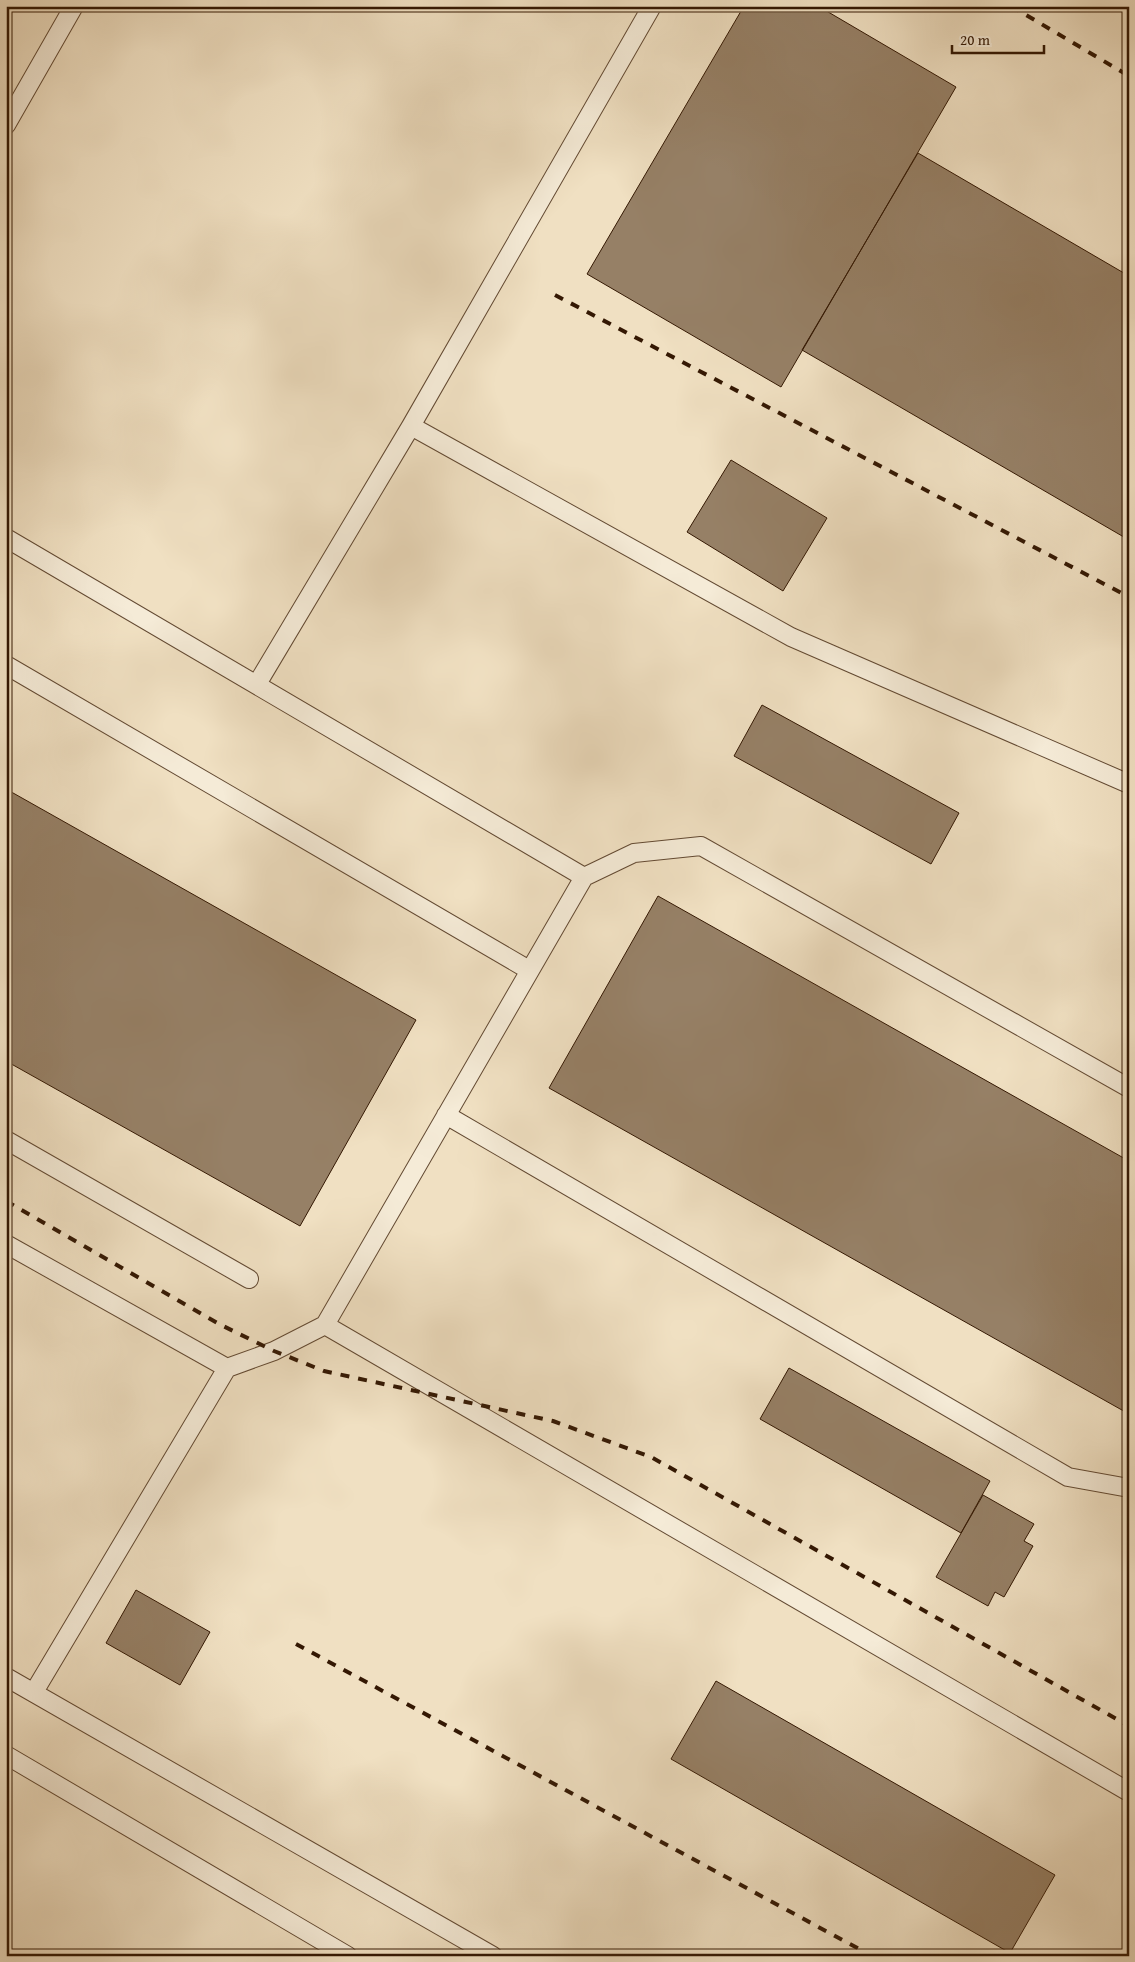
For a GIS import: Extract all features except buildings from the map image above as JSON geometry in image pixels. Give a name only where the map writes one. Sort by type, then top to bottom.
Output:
[{"type":"lane","points":[[6,125],[74,6]]},
{"type":"lane","points":[[257,684],[411,426],[652,6]]},
{"type":"lane","points":[[411,426],[791,637],[1129,784]]},
{"type":"lane","points":[[6,538],[584,877]]},
{"type":"lane","points":[[6,665],[529,970]]},
{"type":"lane","points":[[34,1692],[227,1368],[274,1350],[325,1325],[584,877],[634,853],[701,846],[1129,1088]]},
{"type":"lane","points":[[446,1114],[1068,1476],[1129,1488]]},
{"type":"lane","points":[[6,1140],[248,1278]]},
{"type":"lane","points":[[6,1244],[227,1368]]},
{"type":"lane","points":[[325,1325],[1129,1792]]},
{"type":"lane","points":[[6,1677],[493,1956]]},
{"type":"lane","points":[[6,1755],[348,1956]]},
{"type":"railway","points":[[1011,6],[1129,76]]},
{"type":"railway","points":[[555,295],[1129,597]]},
{"type":"railway","points":[[6,1201],[219,1324],[274,1351],[324,1371],[553,1421],[651,1457],[1129,1726]]},
{"type":"railway","points":[[296,1644],[872,1956]]}]
